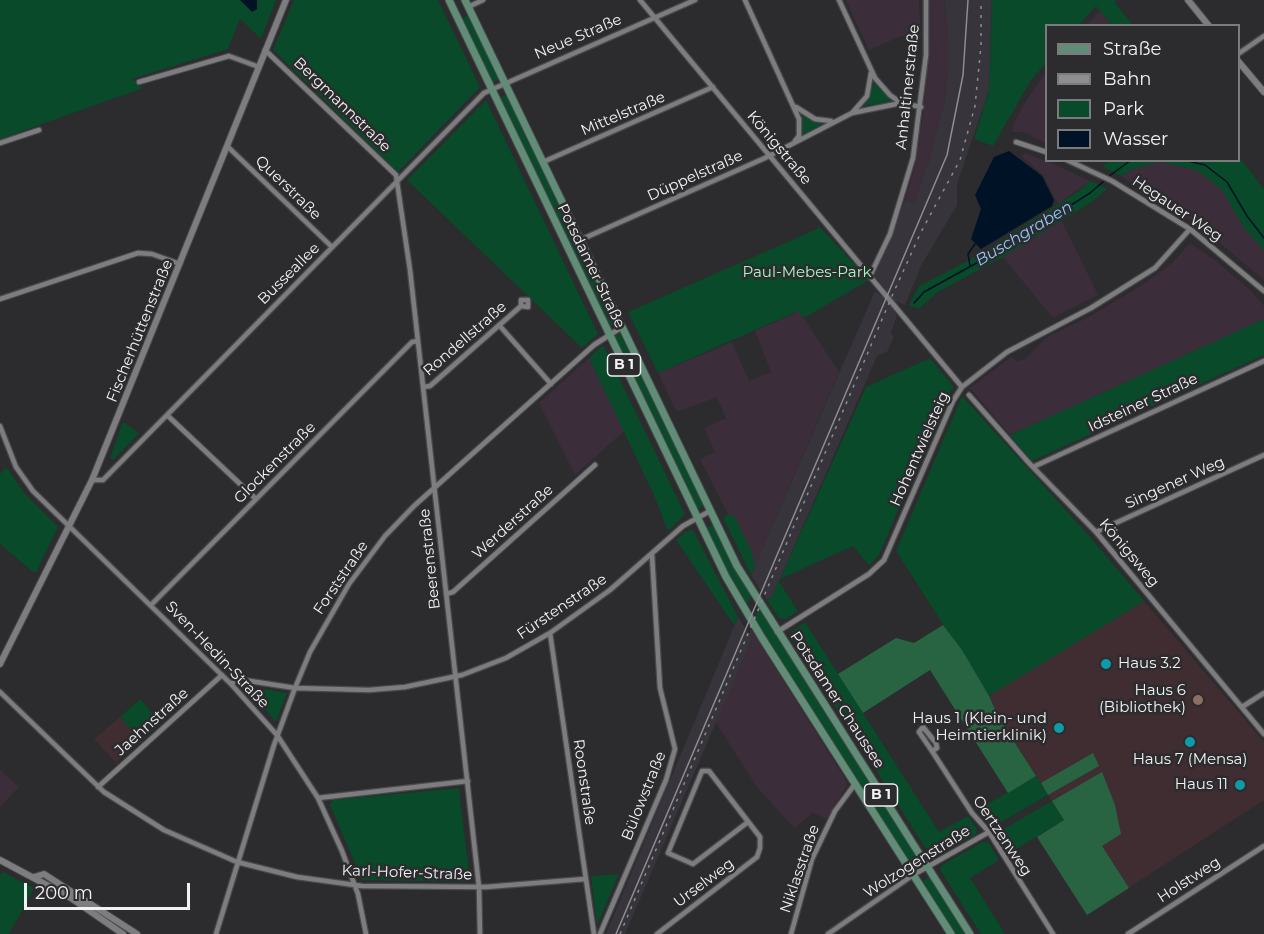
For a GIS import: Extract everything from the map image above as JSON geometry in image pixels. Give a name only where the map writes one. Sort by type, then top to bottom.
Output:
[{"type":"main road","name":"Potsdamer Straße","points":[[449,0],[726,577],[762,638]]},
{"type":"main road","name":"Potsdamer Straße","points":[[466,3],[710,511],[744,579],[777,632]]},
{"type":"main road","name":"Potsdamer Chaussee","points":[[777,632],[970,934]]},
{"type":"main road","name":"Potsdamer Chaussee","points":[[762,638],[951,934]]},
{"type":"street","name":"Fischerhüttenstraße","points":[[0,664],[92,480],[286,0]]},
{"type":"street","points":[[466,3],[483,0]]},
{"type":"street","name":"Königstraße","points":[[640,0],[963,387]]},
{"type":"street","name":"Neue Straße","points":[[505,83],[695,0]]},
{"type":"street","points":[[745,0],[793,104],[801,128],[794,143]]},
{"type":"street","points":[[839,0],[871,71],[881,87],[901,103]]},
{"type":"street","name":"Anhaltinerstraße","points":[[870,276],[890,234],[913,158],[926,55],[926,0]]},
{"type":"street","points":[[1192,1],[1208,24]]},
{"type":"street","points":[[1240,53],[1264,36]]},
{"type":"street","name":"Bergmannstraße","points":[[265,50],[396,175],[397,182]]},
{"type":"street","points":[[139,82],[229,56],[259,67]]},
{"type":"street","points":[[1240,62],[1264,92]]},
{"type":"street","points":[[852,113],[867,96],[872,79],[871,71]]},
{"type":"street","name":"Busseallee","points":[[92,480],[103,480],[484,93],[505,83]]},
{"type":"street","name":"Mittelstraße","points":[[543,162],[713,87]]},
{"type":"street","name":"Düppelstraße","points":[[580,240],[770,156],[852,113],[901,103],[921,107]]},
{"type":"street","points":[[793,104],[815,119],[834,121]]},
{"type":"street","points":[[0,143],[39,130]]},
{"type":"street","points":[[1016,142],[1045,151]]},
{"type":"street","name":"Querstraße","points":[[227,146],[332,247]]},
{"type":"street","name":"Hegauer Weg","points":[[1071,162],[1112,181],[1190,229],[1264,291]]},
{"type":"street","name":"Beerenstraße","points":[[397,182],[418,341],[468,781],[479,887],[480,934]]},
{"type":"street","name":"Hohentwielsteig","points":[[777,632],[869,574],[884,560],[953,401],[963,387],[1007,352],[1091,308],[1155,268],[1190,229]]},
{"type":"street","points":[[0,299],[138,253],[147,253],[180,264]]},
{"type":"street","name":"Rondellstraße","points":[[423,387],[430,386],[521,306]]},
{"type":"street","points":[[499,325],[551,384]]},
{"type":"street","name":"Forststraße","points":[[216,934],[277,735],[310,652],[348,584],[396,524],[609,333],[622,327]]},
{"type":"street","name":"Glockenstraße","points":[[151,605],[412,342],[418,341]]},
{"type":"street","name":"Idsteiner Straße","points":[[1033,467],[1264,361]]},
{"type":"street","name":"Königsweg","points":[[969,395],[1033,467],[1096,532],[1264,734]]},
{"type":"street","points":[[167,415],[256,499]]},
{"type":"street","name":"Sven-Hedin-Straße","points":[[0,426],[10,455],[24,481],[231,684],[277,735],[318,798],[355,885],[366,934]]},
{"type":"street","name":"Singener Weg","points":[[1096,532],[1264,455]]},
{"type":"street","name":"Werderstraße","points":[[446,594],[453,592],[595,465]]},
{"type":"street","name":"Fürstenstraße","points":[[231,684],[237,679],[295,688],[369,690],[405,687],[455,677],[506,658],[550,633],[610,591],[683,526],[710,511]]},
{"type":"street","name":"Bülowstraße","points":[[600,934],[666,777],[675,748],[660,688],[652,555]]},
{"type":"street","name":"Roonstraße","points":[[550,633],[594,934]]},
{"type":"street","name":"Jaehnstraße","points":[[98,787],[222,675]]},
{"type":"street","name":"Karl-Hofer-Straße","points":[[0,692],[98,787],[164,830],[237,862],[297,877],[355,885],[479,887],[585,879]]},
{"type":"street","points":[[1242,707],[1264,693]]},
{"type":"street","name":"Oertzenweg","points":[[932,751],[937,748],[936,743],[923,727],[920,732],[932,751],[972,813],[988,832],[1053,934]]},
{"type":"street","points":[[702,771],[709,771],[748,822],[693,864],[668,853],[702,771]]},
{"type":"street","points":[[318,798],[468,781]]},
{"type":"street","name":"Niklasstraße","points":[[791,934],[813,859],[835,811],[855,783]]},
{"type":"street","name":"Urselweg","points":[[657,934],[758,858],[760,837],[748,822]]},
{"type":"street","name":"Wolzogenstraße","points":[[828,934],[913,875],[988,832]]},
{"type":"street","name":"Holstweg","points":[[1128,934],[1264,846]]},
{"type":"street","points":[[0,860],[34,877],[123,934]]},
{"type":"street","points":[[34,877],[44,874],[105,911],[137,934]]},
{"type":"shaded area","points":[[846,0],[919,0],[921,36],[901,36],[869,50]]},
{"type":"shaded area","points":[[929,0],[944,0],[948,36],[948,74],[944,103],[928,164],[914,203],[905,200],[915,166],[924,108],[930,35]]},
{"type":"shaded area","points":[[944,0],[992,0],[989,90],[957,184],[957,205],[921,266],[905,305],[895,301],[892,308],[897,315],[891,333],[894,337],[887,352],[877,356],[772,597],[767,600],[751,575],[875,291],[881,296],[885,288],[874,275],[888,247],[905,200],[914,203],[928,164],[944,103],[948,74],[948,36]]},
{"type":"shaded area","points":[[1100,11],[1111,24],[1088,24]]},
{"type":"shaded area","points":[[1045,73],[1045,143],[1023,132],[1012,132],[1014,123]]},
{"type":"shaded area","points":[[1025,153],[1090,181],[1058,204],[1043,175],[1021,156]]},
{"type":"shaded area","points":[[1159,162],[1197,170],[1222,190],[1245,229],[1264,250],[1264,280],[1198,225],[1121,176],[1132,169]]},
{"type":"shaded area","points":[[1061,219],[1098,295],[1053,318],[1003,257]]},
{"type":"shaded area","points":[[1190,243],[1216,261],[1250,290],[1264,306],[1264,319],[1010,435],[970,388],[1011,357],[1017,361],[1025,359],[1047,337],[1091,316],[1142,285],[1172,263]]},
{"type":"shaded area","points":[[799,311],[839,372],[755,566],[700,459],[715,452],[704,428],[726,418],[717,397],[677,412],[658,373],[732,342],[749,381],[771,372],[755,331]]},
{"type":"shaded area","points":[[589,358],[624,431],[575,475],[539,403]]},
{"type":"shaded area","points":[[1144,601],[1264,742],[1264,800],[1087,915],[1037,837],[1064,820],[999,718],[989,696]]},
{"type":"shaded area","points":[[738,617],[752,639],[625,934],[606,934]]},
{"type":"shaded area","points":[[751,629],[844,777],[847,785],[827,819],[813,813],[794,828],[757,787],[715,721],[752,639],[749,634]]},
{"type":"shaded area","points":[[120,717],[141,741],[116,763],[94,739]]},
{"type":"shaded area","points":[[0,770],[19,787],[0,807]]},
{"type":"green space","points":[[0,0],[276,0],[261,39],[240,19],[228,49],[132,79],[143,88],[0,139]]},
{"type":"green space","points":[[294,0],[438,0],[480,87],[398,172],[273,50]]},
{"type":"green space","points":[[992,0],[1116,0],[1115,3],[1132,24],[1111,24],[1096,6],[1080,24],[1045,24],[1045,64],[1031,80],[993,146],[974,139],[989,90]]},
{"type":"green space","points":[[469,15],[499,79],[493,82],[461,19]]},
{"type":"green space","points":[[874,83],[891,101],[864,106]]},
{"type":"green space","points":[[507,94],[616,322],[610,327],[499,98]]},
{"type":"green space","points":[[486,100],[598,334],[582,348],[407,180]]},
{"type":"green space","points":[[802,115],[812,121],[824,123],[802,135]]},
{"type":"green space","points":[[1240,158],[1264,189],[1264,250],[1245,229],[1222,190],[1197,170],[1159,162],[1240,162]]},
{"type":"green space","points":[[1106,162],[1159,162],[1132,169],[1121,176],[1103,167]]},
{"type":"green space","points":[[1090,181],[1107,189],[1090,203],[1003,257],[938,292],[919,309],[909,305],[919,286],[973,258],[1079,191]]},
{"type":"green space","name":"Paul-Mebes-Park","points":[[818,225],[869,280],[804,318],[798,311],[658,373],[628,312],[817,229]]},
{"type":"green space","points":[[1264,319],[1264,355],[1032,461],[1010,435]]},
{"type":"green space","points":[[620,333],[704,505],[698,510],[614,336]]},
{"type":"green space","points":[[603,345],[685,514],[668,531],[653,493],[589,358]]},
{"type":"green space","points":[[930,358],[954,387],[946,396],[879,555],[869,565],[853,546],[780,579],[866,387]]},
{"type":"green space","points":[[962,396],[1091,538],[1144,601],[989,696],[896,551]]},
{"type":"green space","points":[[123,422],[139,433],[113,460],[110,458]]},
{"type":"green space","points":[[6,467],[26,495],[58,527],[36,572],[33,572],[0,544],[0,474]]},
{"type":"green space","points":[[728,514],[734,516],[751,550],[755,566],[751,575],[723,518]]},
{"type":"green space","points":[[714,524],[751,596],[746,607],[705,528]]},
{"type":"green space","points":[[693,530],[738,617],[734,625],[676,540],[686,531]]},
{"type":"green space","points":[[778,580],[798,611],[784,620],[779,618],[767,600],[772,597]]},
{"type":"green space","points":[[759,609],[918,858],[909,863],[754,621]]},
{"type":"green space","points":[[805,622],[939,832],[968,816],[977,829],[976,834],[935,857],[930,855],[791,637],[792,631]]},
{"type":"green space","points":[[943,625],[962,650],[999,718],[1036,776],[1008,793],[930,670],[863,713],[838,674],[896,638],[914,643]]},
{"type":"green space","points":[[245,686],[287,693],[276,722]]},
{"type":"green space","points":[[140,699],[161,723],[141,741],[120,717]]},
{"type":"green space","points":[[1093,753],[1099,766],[1048,795],[1041,783]]},
{"type":"green space","points":[[1102,772],[1115,805],[1121,834],[1102,846],[1129,888],[1087,915],[1037,837],[1064,820],[1052,801]]},
{"type":"green space","points":[[1036,776],[1048,795],[991,828],[979,809]]},
{"type":"green space","points":[[459,788],[470,882],[362,880],[330,805],[332,800]]},
{"type":"green space","points":[[1052,801],[1064,820],[1008,854],[995,834]]},
{"type":"green space","points":[[983,842],[988,842],[999,860],[970,878],[1005,934],[981,934],[940,870],[942,865]]},
{"type":"green space","points":[[3,872],[34,888],[9,934],[0,934],[0,875]]},
{"type":"green space","points":[[619,874],[597,925],[591,876]]},
{"type":"green space","points":[[930,876],[967,934],[955,934],[921,882]]},
{"type":"water","points":[[240,0],[257,0],[257,9],[252,12]]},
{"type":"water","points":[[1009,151],[1042,176],[1054,200],[1052,206],[981,249],[971,239],[981,209],[975,195],[994,157]]},
{"type":"waterway","name":"Buschgraben","points":[[1108,177],[1128,162]]},
{"type":"waterway","name":"Buschgraben","points":[[1192,162],[1205,165],[1227,182],[1247,216],[1264,238]]},
{"type":"waterway","name":"Buschgraben","points":[[914,303],[924,292],[1002,249],[1090,193],[1104,181]]},
{"type":"waterway","points":[[970,266],[968,254],[975,244]]},
{"type":"tram line","points":[[616,934],[947,155],[963,75],[968,0]]},
{"type":"railway","points":[[620,934],[892,296],[921,232],[960,160],[975,106],[981,46],[981,0]]},
{"type":"place","name":"Haus 3.2","points":[[1106,664]]},
{"type":"place","name":"Haus 6 (Bibliothek)","points":[[1198,700]]},
{"type":"place","name":"Haus 1 (Klein- und Heimtierklinik)","points":[[1059,728]]},
{"type":"place","name":"Haus 7 (Mensa)","points":[[1190,742]]},
{"type":"place","name":"Haus 11","points":[[1240,785]]}]
